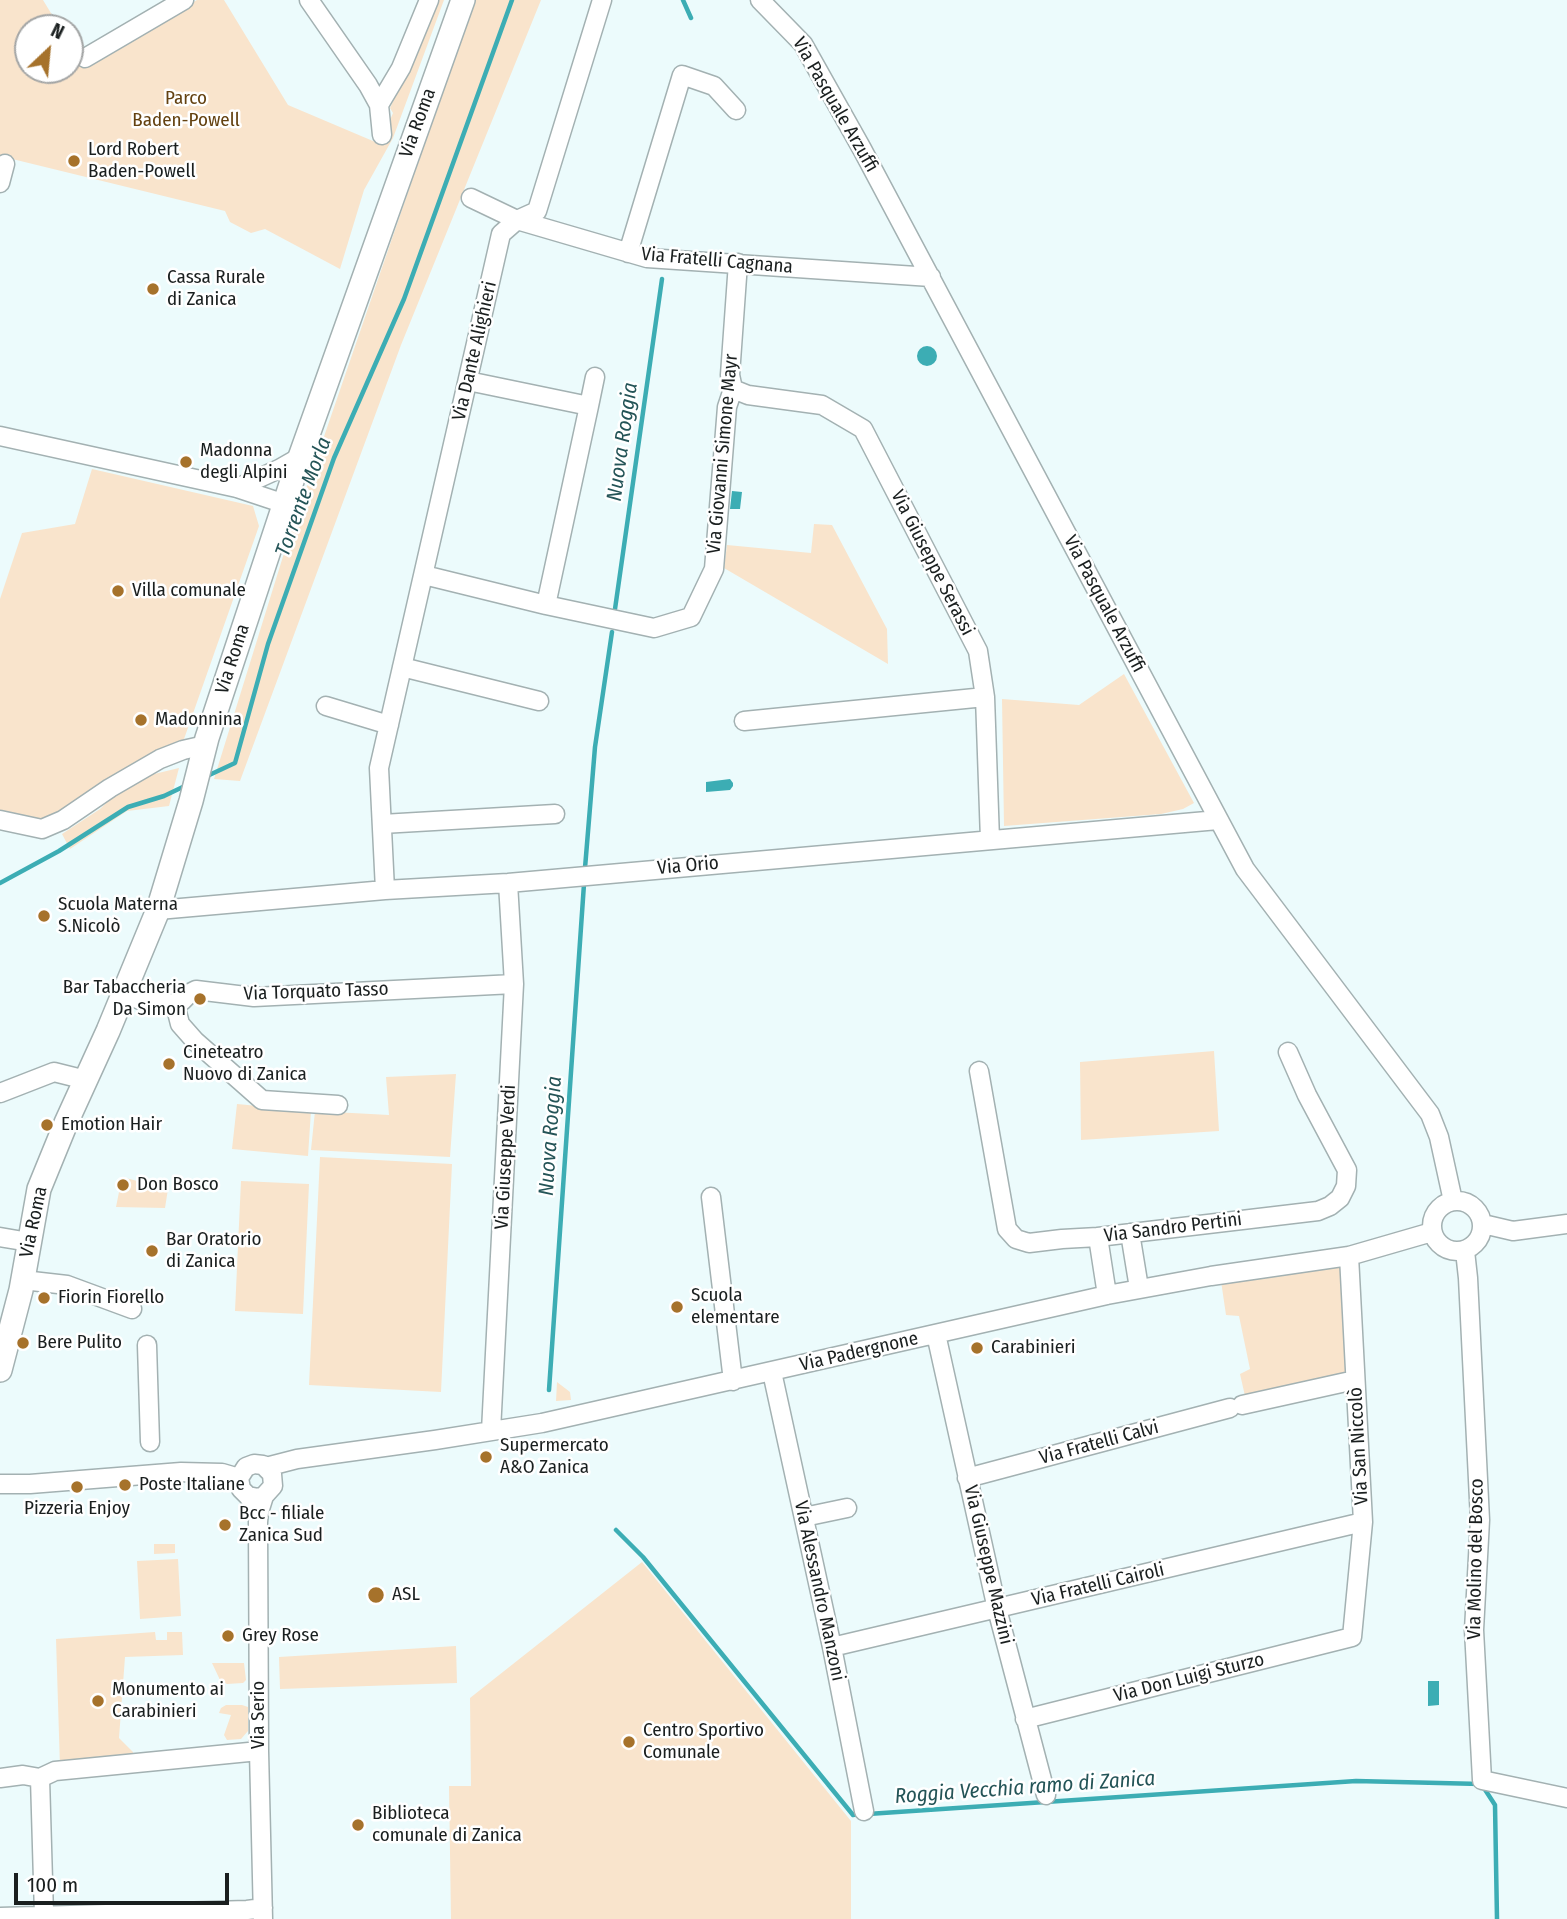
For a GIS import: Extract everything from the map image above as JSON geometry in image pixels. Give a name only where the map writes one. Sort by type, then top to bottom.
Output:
[{"type":"main road","name":"Via Roma","points":[[0,1370],[6,1326],[23,1280],[39,1188],[159,910],[203,755],[300,457],[463,0]]},
{"type":"street","points":[[85,58],[184,0]]},
{"type":"street","points":[[309,0],[368,85],[379,106],[382,135]]},
{"type":"street","points":[[379,106],[401,68],[429,0]]},
{"type":"street","name":"Via Dante Alighieri","points":[[386,890],[379,768],[501,234],[517,220],[537,211],[602,0]]},
{"type":"street","name":"Via Pasquale Arzuffi","points":[[760,0],[803,44],[931,277],[1245,869],[1430,1114],[1453,1201]]},
{"type":"street","points":[[628,253],[682,75],[715,86],[736,110]]},
{"type":"street","points":[[0,183],[5,164]]},
{"type":"street","name":"Via Fratelli Cagnana","points":[[471,198],[517,220],[647,258],[931,277]]},
{"type":"street","name":"Via Giovanni Simone Mayr","points":[[424,575],[654,628],[691,617],[714,569],[727,407],[733,389],[730,375],[738,263]]},
{"type":"street","points":[[546,605],[595,377]]},
{"type":"street","points":[[468,381],[589,405]]},
{"type":"street","name":"Via Giuseppe Serassi","points":[[733,389],[748,395],[821,405],[863,429],[978,651],[985,697],[990,840]]},
{"type":"street","points":[[0,436],[237,488],[285,504]]},
{"type":"street","points":[[237,488],[279,470],[300,457]]},
{"type":"street","points":[[402,667],[539,701]]},
{"type":"street","points":[[744,722],[985,697]]},
{"type":"street","points":[[326,706],[389,725]]},
{"type":"street","points":[[0,820],[42,828],[63,820],[159,759],[175,752],[203,755]]},
{"type":"street","points":[[382,824],[555,814]]},
{"type":"street","name":"Via Orio","points":[[159,910],[386,890],[508,883],[1218,820]]},
{"type":"street","name":"Via Giuseppe Verdi","points":[[491,1432],[514,984],[508,883]]},
{"type":"street","name":"Via Torquato Tasso","points":[[125,993],[139,1000],[175,1004],[196,990],[254,997],[514,984]]},
{"type":"street","points":[[175,1004],[180,1024],[195,1041],[262,1100],[338,1105]]},
{"type":"street","name":"Via Sandro Pertini","points":[[979,1071],[1007,1229],[1016,1239],[1029,1243],[1318,1211],[1330,1206],[1340,1198],[1346,1186],[1347,1170],[1307,1095],[1288,1052]]},
{"type":"street","points":[[0,1093],[54,1072],[86,1080]]},
{"type":"street","points":[[711,1197],[733,1381]]},
{"type":"street","points":[[1453,1201],[1473,1206],[1480,1214],[1483,1224],[1481,1236],[1475,1245],[1465,1251],[1444,1249],[1432,1232],[1433,1218],[1440,1207],[1453,1201]]},
{"type":"street","points":[[1483,1224],[1513,1231],[1567,1224]]},
{"type":"street","name":"Via Padergnone","points":[[231,1476],[250,1465],[274,1468],[542,1423],[1139,1288],[1349,1256],[1432,1232]]},
{"type":"street","points":[[1130,1233],[1139,1288]]},
{"type":"street","points":[[0,1237],[29,1242]]},
{"type":"street","points":[[1098,1237],[1107,1295]]},
{"type":"street","name":"Via Molino del Bosco","points":[[1465,1251],[1480,1520],[1474,1630],[1482,1780],[1567,1798]]},
{"type":"street","name":"Via San Niccolò","points":[[1349,1256],[1363,1522],[1352,1637]]},
{"type":"street","points":[[23,1280],[67,1284],[132,1309]]},
{"type":"street","name":"Via Giuseppe Mazzini","points":[[936,1334],[997,1609],[1045,1795]]},
{"type":"street","points":[[147,1345],[150,1442]]},
{"type":"street","name":"Via Alessandro Manzoni","points":[[772,1372],[832,1647],[864,1811]]},
{"type":"street","name":"Via Fratelli Calvi","points":[[968,1478],[1236,1407],[1355,1380]]},
{"type":"street","points":[[0,1483],[30,1484],[181,1472],[231,1476],[241,1489],[257,1501],[272,1486],[274,1468]]},
{"type":"street","name":"Via Serio","points":[[257,1501],[263,1914]]},
{"type":"street","points":[[804,1517],[847,1508]]},
{"type":"street","name":"Via Fratelli Cairoli","points":[[832,1647],[1363,1522]]},
{"type":"street","name":"Via Don Luigi Sturzo","points":[[1025,1719],[1352,1637]]},
{"type":"street","points":[[0,1778],[23,1775],[40,1778],[55,1772],[259,1751]]},
{"type":"street","points":[[40,1778],[44,1915]]},
{"type":"street","points":[[0,1917],[122,1916],[247,1910],[263,1914]]},
{"type":"green space","name":"Parco Baden-Powell","points":[[0,0],[43,0],[52,14],[14,14],[14,84],[84,84],[84,67],[197,0],[224,0],[288,105],[380,144],[393,113],[390,108],[421,39],[434,0],[444,0],[393,138],[364,190],[340,269],[265,229],[251,233],[230,222],[225,211],[0,156]]},
{"type":"green space","points":[[474,0],[541,0],[401,345],[240,781],[214,779],[285,550]]},
{"type":"green space","points":[[92,469],[253,506],[259,526],[184,739],[42,821],[0,813],[0,599],[22,533],[75,524]]},
{"type":"green space","points":[[814,524],[832,525],[887,629],[888,664],[724,568],[727,545],[811,553]]},
{"type":"green space","points":[[1124,674],[1194,803],[1183,809],[1161,814],[1004,826],[1002,699],[1079,705]]},
{"type":"green space","points":[[179,768],[169,806],[127,811],[70,849],[62,834],[100,809],[114,795],[150,775]]},
{"type":"green space","points":[[1214,1051],[1219,1131],[1081,1140],[1080,1062]]},
{"type":"green space","points":[[456,1074],[450,1157],[311,1150],[315,1111],[389,1115],[386,1077]]},
{"type":"green space","points":[[237,1104],[311,1111],[308,1156],[232,1149]]},
{"type":"green space","points":[[320,1157],[452,1164],[441,1392],[309,1385]]},
{"type":"green space","points":[[122,1177],[168,1189],[165,1208],[116,1207]]},
{"type":"green space","points":[[241,1181],[309,1184],[303,1314],[235,1311]]},
{"type":"green space","points":[[1340,1262],[1347,1375],[1245,1396],[1240,1374],[1250,1369],[1239,1316],[1226,1315],[1221,1281]]},
{"type":"green space","points":[[557,1382],[570,1392],[571,1400],[556,1401]]},
{"type":"green space","points":[[154,1544],[175,1544],[175,1553],[154,1554]]},
{"type":"green space","points":[[178,1559],[181,1616],[140,1619],[137,1561]]},
{"type":"green space","name":"Centro Sportivo Comunale","points":[[642,1562],[851,1821],[851,1919],[451,1919],[449,1786],[471,1786],[470,1698]]},
{"type":"green space","points":[[155,1632],[156,1640],[167,1640],[167,1632],[182,1632],[183,1655],[125,1657],[119,1738],[133,1752],[134,1759],[60,1767],[56,1639]]},
{"type":"green space","points":[[456,1646],[457,1683],[280,1689],[279,1657]]},
{"type":"green space","points":[[212,1663],[244,1663],[246,1680],[243,1683],[227,1684],[220,1680]]},
{"type":"green space","points":[[226,1705],[248,1707],[248,1731],[241,1739],[227,1740],[224,1735],[231,1715],[219,1713]]},
{"type":"water","points":[[927,346],[934,349],[937,356],[934,363],[927,366],[920,363],[917,356],[920,349]]},
{"type":"water","points":[[732,491],[742,492],[740,509],[730,509]]},
{"type":"water","points":[[730,779],[733,786],[730,790],[706,792],[706,782]]},
{"type":"water","points":[[1428,1681],[1439,1681],[1439,1705],[1428,1706]]},
{"type":"waterway","name":"Torrente Morla","points":[[205,777],[235,763],[268,644],[334,458],[404,299],[512,0]]},
{"type":"waterway","name":"Nuova Roggia","points":[[683,0],[691,18]]},
{"type":"waterway","name":"Nuova Roggia","points":[[615,609],[662,279]]},
{"type":"waterway","points":[[585,868],[595,747],[612,632]]},
{"type":"waterway","name":"Torrente Morla","points":[[0,883],[59,851],[128,807],[164,796],[187,785]]},
{"type":"waterway","name":"Nuova Roggia","points":[[549,1390],[584,884]]},
{"type":"waterway","name":"Roggia Vecchia ramo di Zanica","points":[[616,1530],[643,1557],[853,1815],[859,1814]]},
{"type":"waterway","name":"Roggia Vecchia ramo di Zanica","points":[[868,1814],[1356,1781],[1481,1784]]},
{"type":"waterway","points":[[1482,1785],[1495,1805],[1497,1919]]},
{"type":"place","name":"Lord Robert Baden-Powell","points":[[74,161]]},
{"type":"place","name":"Cassa Rurale di Zanica","points":[[153,289]]},
{"type":"place","name":"Madonna degli Alpini","points":[[186,462]]},
{"type":"place","name":"Villa comunale","points":[[118,591]]},
{"type":"place","name":"Madonnina","points":[[141,720]]},
{"type":"place","name":"Scuola Materna S.Nicolò","points":[[44,916]]},
{"type":"place","name":"Bar Tabaccheria Da Simon","points":[[200,999]]},
{"type":"place","name":"Cineteatro Nuovo di Zanica","points":[[169,1064]]},
{"type":"place","name":"Emotion Hair","points":[[47,1125]]},
{"type":"place","name":"Don Bosco","points":[[123,1185]]},
{"type":"place","name":"Bar Oratorio di Zanica","points":[[152,1251]]},
{"type":"place","name":"Fiorin Fiorello","points":[[44,1298]]},
{"type":"place","name":"Scuola elementare","points":[[677,1307]]},
{"type":"place","name":"Bere Pulito","points":[[23,1343]]},
{"type":"place","name":"Carabinieri","points":[[977,1348]]},
{"type":"place","name":"Supermercato A&O Zanica","points":[[486,1457]]},
{"type":"place","name":"Poste Italiane","points":[[125,1485]]},
{"type":"place","name":"Pizzeria Enjoy","points":[[77,1487]]},
{"type":"place","name":"Bcc - filiale Zanica Sud","points":[[225,1525]]},
{"type":"place","name":"ASL","points":[[376,1595]]},
{"type":"place","name":"Grey Rose","points":[[228,1636]]},
{"type":"place","name":"Monumento ai Carabinieri","points":[[98,1701]]},
{"type":"place","name":"Centro Sportivo Comunale","points":[[629,1742]]},
{"type":"place","name":"Biblioteca comunale di Zanica","points":[[358,1825]]}]
